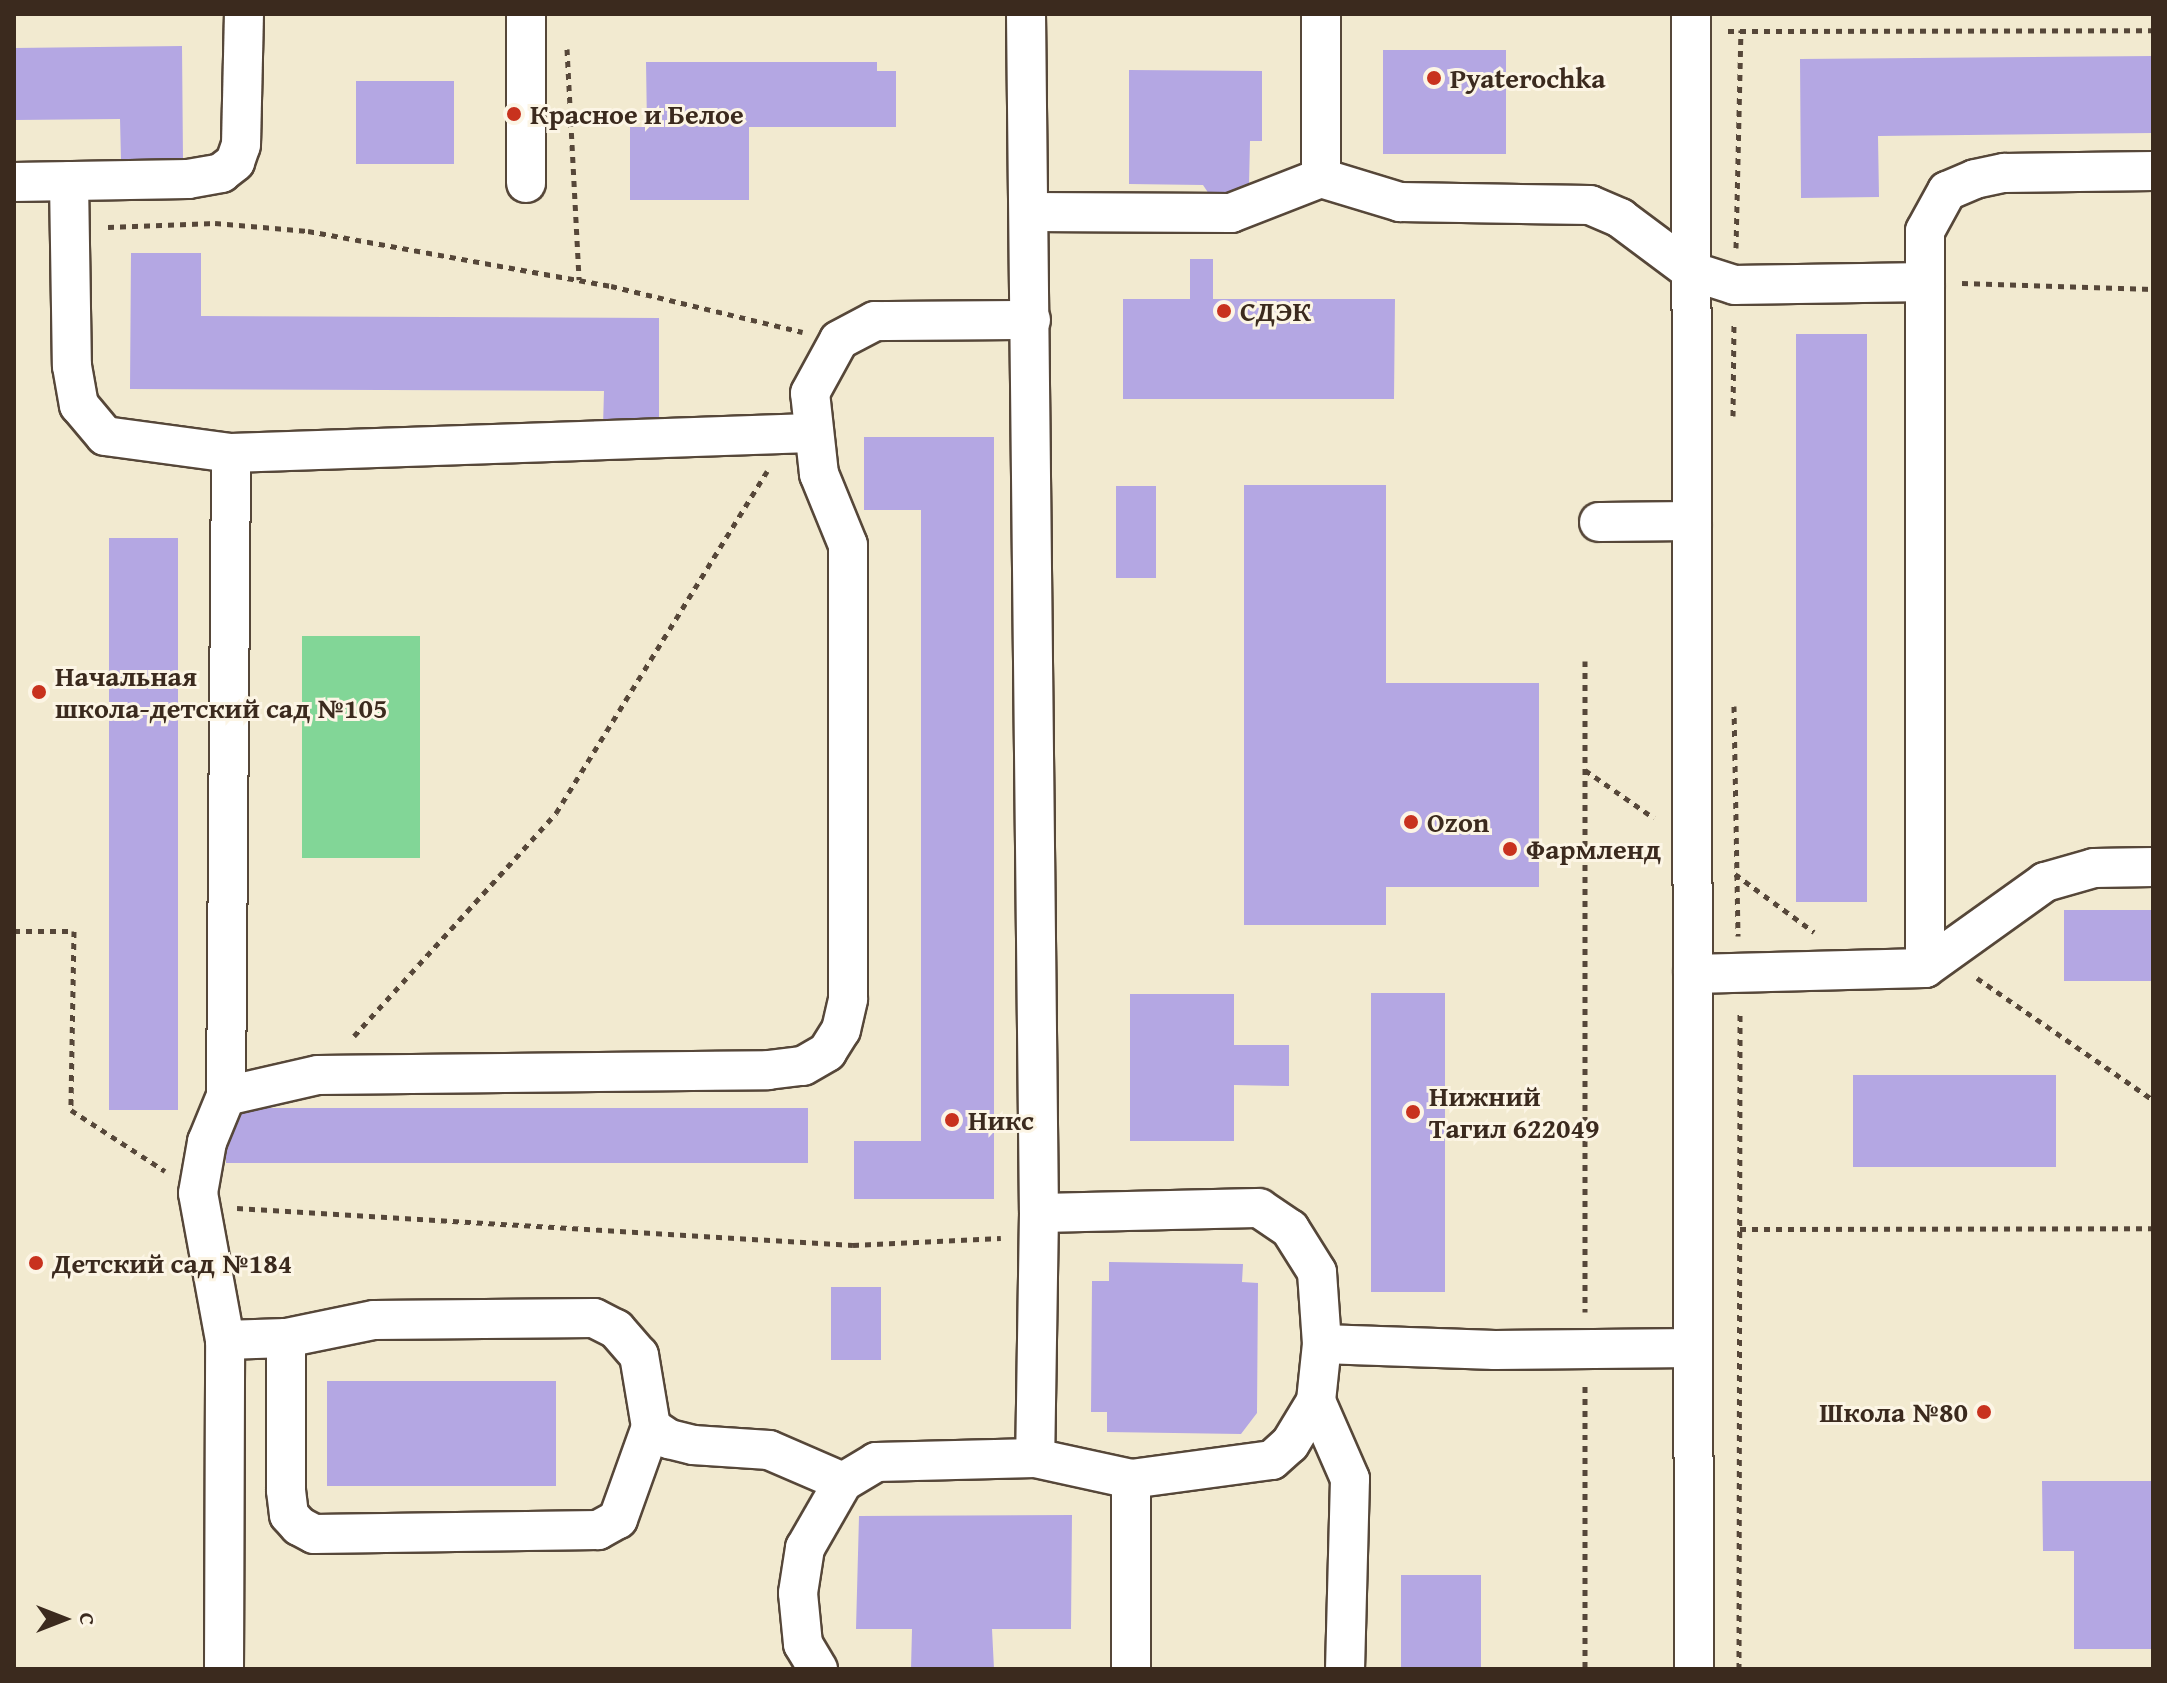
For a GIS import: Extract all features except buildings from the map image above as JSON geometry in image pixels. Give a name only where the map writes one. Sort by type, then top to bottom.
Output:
[{"type":"street","points":[[14,182],[207,177],[235,162],[244,116],[244,14]]},
{"type":"street","points":[[526,14],[526,183]]},
{"type":"street","points":[[1026,14],[1039,1213],[1035,1458]]},
{"type":"street","points":[[1321,14],[1321,178]]},
{"type":"street","points":[[1691,24],[1694,1669]]},
{"type":"street","points":[[1925,968],[1925,231],[1947,191],[2004,173],[2153,171]]},
{"type":"street","points":[[1030,212],[1231,213],[1321,178],[1400,202],[1590,205],[1620,218],[1691,271],[1735,285],[1925,282]]},
{"type":"street","points":[[69,181],[72,366],[79,405],[93,426],[121,440],[231,453],[800,434]]},
{"type":"street","points":[[226,1096],[318,1075],[768,1070],[803,1066],[827,1052],[841,1030],[848,999],[848,545],[800,434],[810,393],[839,340],[875,321],[1031,320]]},
{"type":"street","points":[[224,1669],[225,1340],[198,1193],[207,1142],[226,1096],[231,453]]},
{"type":"street","points":[[1599,522],[1692,521]]},
{"type":"street","points":[[1693,974],[1925,968],[2045,882],[2094,868],[2153,867]]},
{"type":"street","points":[[818,1669],[803,1644],[798,1593],[805,1548],[843,1482],[876,1462],[1035,1458],[1131,1479],[1272,1460],[1290,1444],[1316,1401],[1322,1344],[1317,1272],[1290,1229],[1259,1208],[1039,1213]]},
{"type":"street","points":[[225,1340],[286,1338],[374,1320],[594,1318],[616,1329],[639,1355],[651,1427],[618,1519],[598,1530],[314,1534],[289,1515],[286,1338]]},
{"type":"street","points":[[1322,1344],[1585,1350],[1693,1348]]},
{"type":"street","points":[[1316,1401],[1350,1479],[1345,1669]]},
{"type":"street","points":[[651,1427],[669,1439],[693,1445],[769,1450],[843,1482]]},
{"type":"street","points":[[1131,1479],[1131,1669]]},
{"type":"path","points":[[1691,24],[1741,30],[2153,30]]},
{"type":"path","points":[[1733,429],[1741,30]]},
{"type":"path","points":[[567,45],[579,280]]},
{"type":"path","points":[[70,228],[215,223],[308,231],[579,280],[839,340]]},
{"type":"path","points":[[1925,282],[2153,289]]},
{"type":"path","points":[[318,1075],[556,813],[800,434]]},
{"type":"path","points":[[1585,661],[1585,1669]]},
{"type":"path","points":[[1734,700],[1739,973],[1739,1669]]},
{"type":"path","points":[[14,931],[74,931],[71,1110],[198,1193],[246,1211],[853,1245],[999,1239],[1039,1213]]},
{"type":"path","points":[[1925,968],[1971,973],[2153,1100]]},
{"type":"path","points":[[1740,1229],[2153,1228]]},
{"type":"green space","points":[[302,636],[420,636],[420,858],[302,858]]},
{"type":"place","name":"Pyaterochka","points":[[1434,78]]},
{"type":"place","name":"Красное и Белое","points":[[514,114]]},
{"type":"place","name":"СДЭК","points":[[1224,311]]},
{"type":"place","name":"Начальная школа-детский сад №105","points":[[39,692]]},
{"type":"place","name":"Ozon","points":[[1411,822]]},
{"type":"place","name":"Фармленд","points":[[1510,849]]},
{"type":"place","name":"Нижний Тагил 622049","points":[[1413,1112]]},
{"type":"place","name":"Никс","points":[[952,1120]]},
{"type":"place","name":"Детский сад №184","points":[[36,1263]]},
{"type":"place","name":"Школа №80","points":[[1984,1412]]}]
